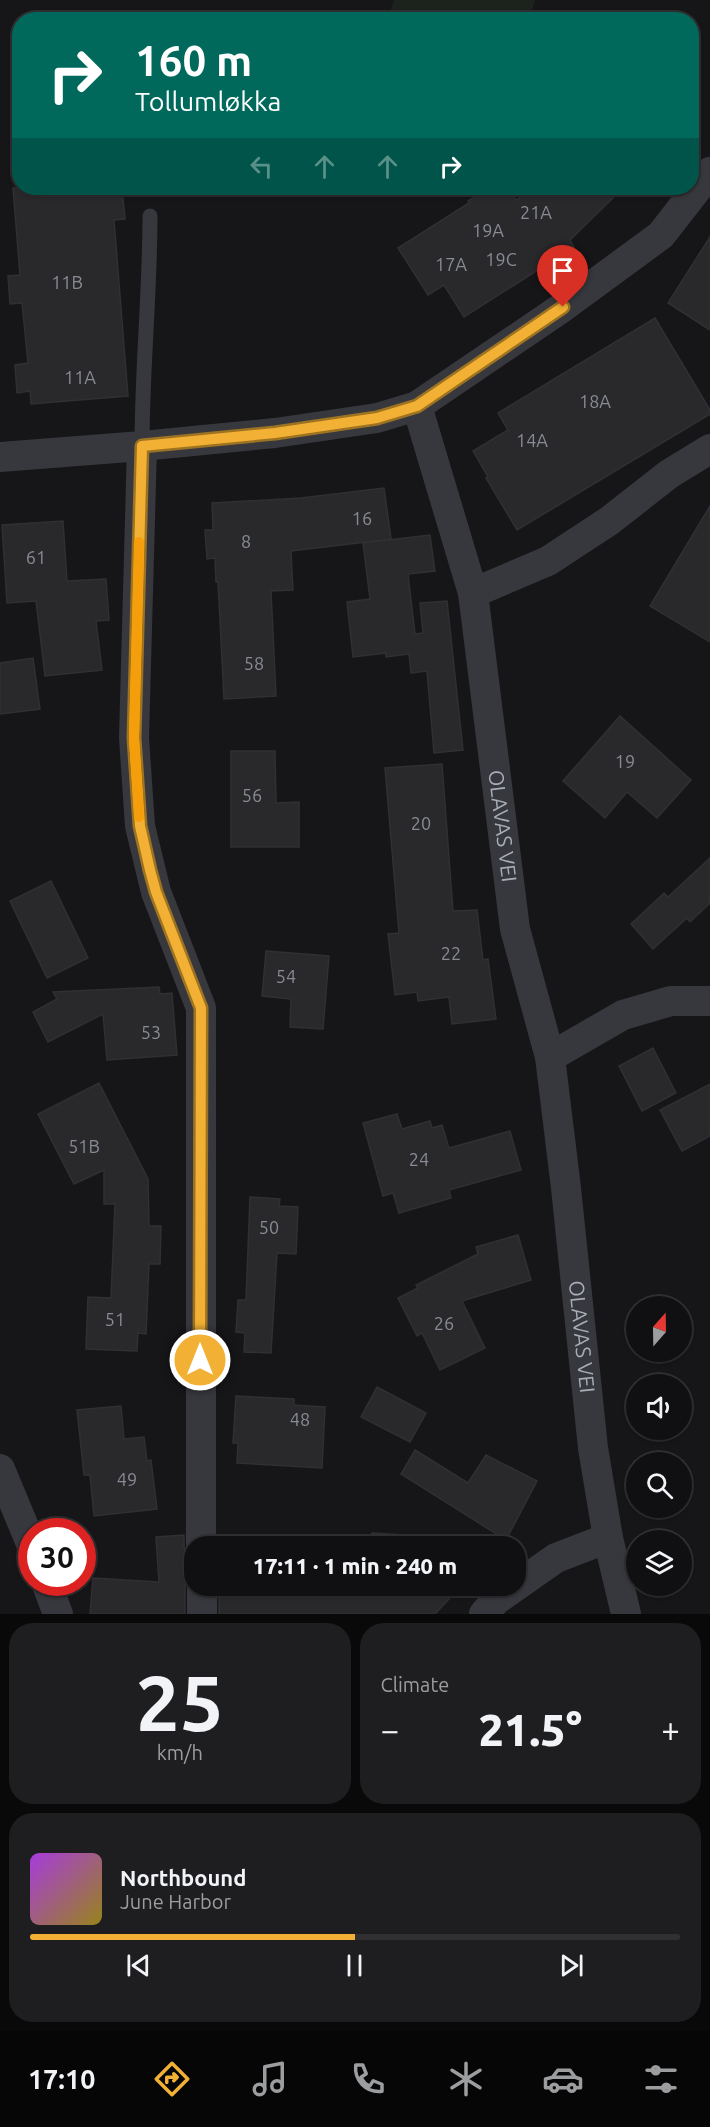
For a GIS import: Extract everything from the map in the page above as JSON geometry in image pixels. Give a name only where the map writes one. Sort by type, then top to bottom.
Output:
[{"type":"street","points":[[699,186],[710,172]]},
{"type":"street","points":[[0,457],[275,433],[377,418],[417,406],[563,307],[661,235],[692,195]]},
{"type":"street","name":"OLAVAS VEI","points":[[417,406],[473,593],[515,929],[550,1057],[593,1448],[608,1538],[626,1614]]},
{"type":"street","points":[[142,446],[134,738],[140,826],[156,892],[201,1008],[201,1536]]},
{"type":"street","points":[[473,593],[548,561],[609,521],[669,474],[710,449]]},
{"type":"street","points":[[550,1057],[623,1015],[671,1001],[710,1001]]},
{"type":"street","points":[[0,1468],[20,1518]]},
{"type":"street","points":[[484,1614],[496,1600],[556,1558],[608,1538]]},
{"type":"street","points":[[51,1596],[58,1614]]},
{"type":"street","points":[[202,1596],[202,1614]]},
{"type":"lane","points":[[142,446],[142,387],[150,273],[150,216]]},
{"type":"shaded area","points":[[394,0],[535,0],[531,12],[390,12]]},
{"type":"building","points":[[14,195],[123,195],[125,219],[114,220],[128,396],[31,404],[30,391],[17,393],[15,365],[28,363],[22,303],[10,304],[8,276],[20,275]]},
{"type":"building","points":[[478,195],[513,195],[516,200],[524,195],[616,195],[570,240],[574,247],[464,317],[444,285],[428,295],[398,248],[469,203],[468,201]]},
{"type":"building","points":[[710,237],[710,330],[668,303]]},
{"type":"building","points":[[655,318],[710,410],[710,414],[517,530],[473,451],[508,430],[498,413]]},
{"type":"building","points":[[384,488],[391,539],[291,551],[293,590],[271,591],[276,696],[224,699],[218,582],[216,582],[215,558],[207,559],[205,530],[213,530],[212,503],[301,498]]},
{"type":"building","points":[[710,506],[710,642],[650,606]]},
{"type":"building","points":[[63,521],[67,581],[106,579],[109,620],[96,621],[102,670],[45,676],[36,601],[7,603],[2,525]]},
{"type":"building","points":[[430,535],[435,571],[408,574],[415,634],[423,633],[420,603],[447,601],[463,750],[434,753],[427,671],[411,673],[409,654],[386,657],[386,653],[353,657],[347,602],[370,599],[363,543]]},
{"type":"building","points":[[33,658],[40,709],[0,714],[0,663]]},
{"type":"building","points":[[620,716],[691,780],[657,818],[627,792],[605,818],[563,781]]},
{"type":"building","points":[[231,751],[275,751],[276,803],[299,802],[299,847],[231,847]]},
{"type":"building","points":[[442,764],[453,911],[477,910],[483,960],[488,959],[496,1019],[452,1024],[449,997],[418,1001],[417,992],[395,995],[388,934],[399,933],[385,768]]},
{"type":"building","points":[[710,858],[710,903],[690,922],[687,918],[653,949],[631,924],[664,893],[668,897]]},
{"type":"building","points":[[51,881],[88,958],[47,978],[10,901]]},
{"type":"building","points":[[266,951],[329,956],[323,1029],[290,1027],[291,999],[262,996]]},
{"type":"building","points":[[159,987],[160,994],[172,993],[177,1055],[107,1060],[103,1014],[48,1042],[33,1012],[57,999],[53,992]]},
{"type":"building","points":[[653,1048],[676,1093],[642,1111],[619,1066]]},
{"type":"building","points":[[99,1083],[148,1179],[149,1226],[161,1226],[160,1264],[149,1264],[146,1334],[138,1333],[137,1351],[86,1349],[88,1297],[111,1298],[115,1204],[104,1204],[104,1170],[74,1184],[38,1114]]},
{"type":"building","points":[[710,1084],[710,1136],[682,1151],[660,1110]]},
{"type":"building","points":[[397,1114],[402,1129],[430,1121],[432,1128],[442,1125],[449,1148],[510,1131],[521,1170],[449,1190],[451,1198],[399,1213],[393,1193],[383,1196],[363,1123]]},
{"type":"building","points":[[250,1197],[280,1199],[279,1206],[298,1207],[296,1254],[277,1253],[271,1353],[244,1352],[245,1333],[236,1332],[238,1300],[246,1300]]},
{"type":"building","points":[[518,1235],[531,1280],[462,1301],[485,1348],[440,1370],[422,1333],[417,1336],[398,1298],[418,1288],[416,1285],[478,1254],[476,1247]]},
{"type":"building","points":[[377,1387],[426,1413],[410,1442],[361,1417]]},
{"type":"building","points":[[236,1396],[294,1399],[294,1405],[325,1407],[322,1468],[237,1463],[238,1443],[233,1443]]},
{"type":"building","points":[[121,1406],[124,1439],[144,1437],[147,1461],[151,1460],[157,1509],[94,1516],[90,1475],[84,1475],[77,1410]]},
{"type":"building","points":[[415,1450],[468,1483],[486,1455],[537,1481],[508,1536],[500,1536],[401,1474]]},
{"type":"building","points":[[372,1533],[420,1536],[372,1536]]},
{"type":"building","points":[[184,1535],[185,1614],[90,1614],[92,1596],[96,1596],[96,1578],[159,1582],[156,1537]]},
{"type":"building","points":[[219,1596],[452,1596],[435,1614],[219,1614]]},
{"type":"slow traffic","points":[[139,542],[134,738],[139,817]]},
{"type":"route","points":[[200,1360],[201,1008],[156,892],[150,870],[140,826],[134,738],[142,446],[275,433],[377,418],[417,406],[563,307]]}]
